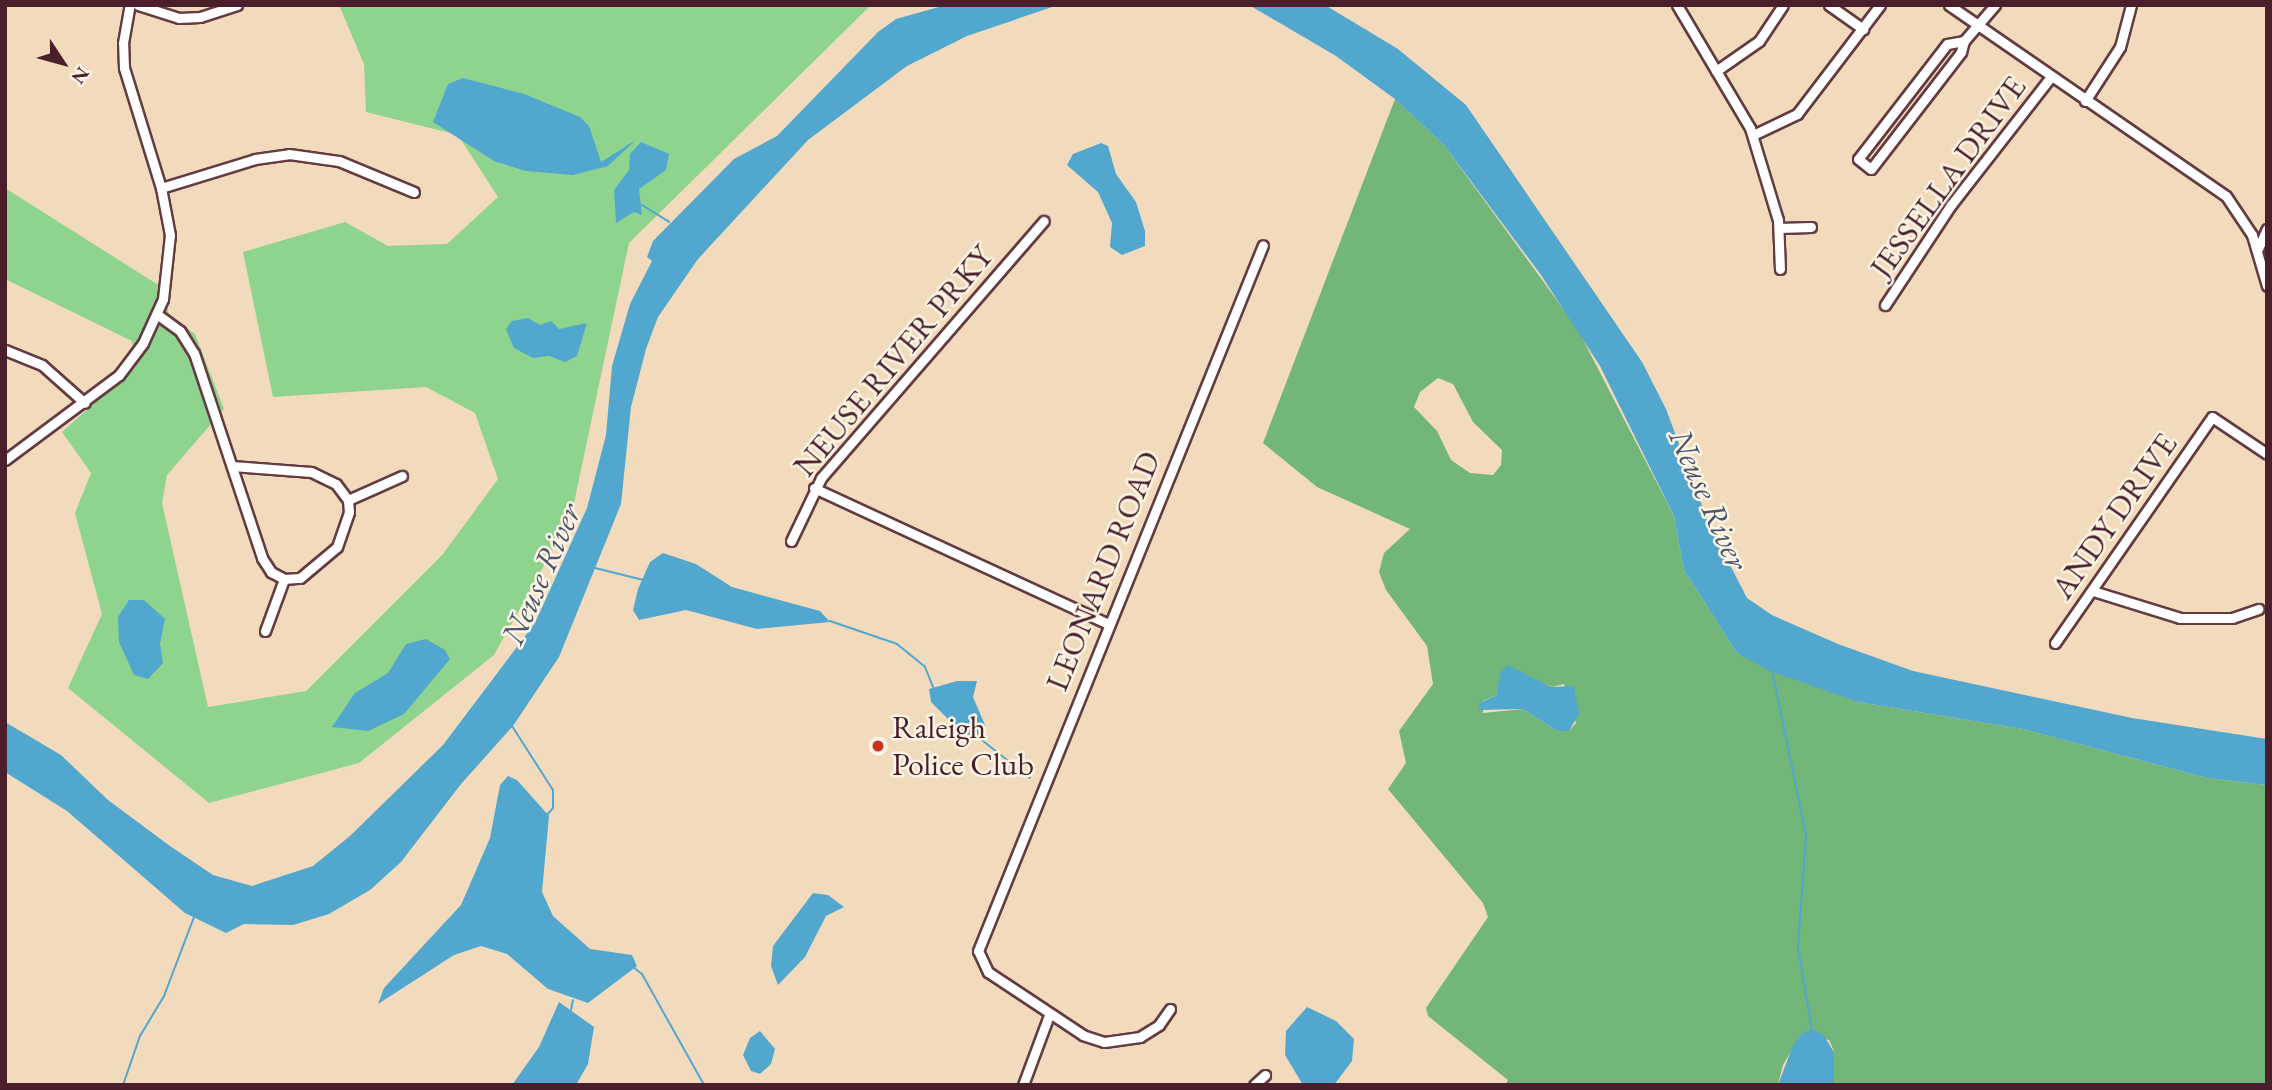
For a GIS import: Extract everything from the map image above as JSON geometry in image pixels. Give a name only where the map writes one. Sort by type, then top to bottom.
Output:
[{"type":"street","points":[[5,460],[85,403],[128,365],[158,315],[170,248],[161,188],[124,68],[123,43],[130,5]]},
{"type":"street","points":[[138,5],[179,18],[200,17],[237,5]]},
{"type":"street","points":[[1677,5],[1753,135],[1779,228],[1780,270]]},
{"type":"street","points":[[1716,71],[1759,41],[1783,5]]},
{"type":"street","points":[[1829,5],[1863,29]]},
{"type":"street","points":[[1753,135],[1797,114],[1880,5]]},
{"type":"street","points":[[1949,5],[2050,78],[2226,196],[2243,219],[2257,251],[2267,286]]},
{"type":"street","points":[[1964,41],[1947,44],[1858,159],[1871,169],[1961,52],[1964,41],[1996,5]]},
{"type":"street","points":[[2085,102],[2120,47],[2130,5]]},
{"type":"street","name":"JESSELLA DRIVE","points":[[1885,305],[1944,214],[2050,78]]},
{"type":"street","points":[[161,188],[255,159],[289,154],[339,161],[414,192]]},
{"type":"street","name":"NEUSE RIVER PRKY","points":[[791,541],[814,488],[1044,221]]},
{"type":"street","points":[[1779,228],[1811,226]]},
{"type":"street","points":[[2257,251],[2267,229]]},
{"type":"street","name":"LEONARD ROAD","points":[[1170,1009],[1159,1025],[1121,1042],[1083,1035],[1049,1015],[988,972],[978,951],[1262,245]]},
{"type":"street","points":[[158,315],[190,343],[262,558],[271,572],[284,579],[306,575],[337,547],[348,522],[348,500],[336,484],[320,475],[232,466]]},
{"type":"street","points":[[5,350],[43,365],[85,403]]},
{"type":"street","name":"ANDY DRIVE","points":[[2055,643],[2213,417],[2267,454]]},
{"type":"street","points":[[348,500],[402,476]]},
{"type":"street","points":[[814,488],[1108,624]]},
{"type":"street","points":[[265,631],[284,579]]},
{"type":"street","points":[[2093,591],[2180,618],[2232,618],[2258,608]]},
{"type":"street","points":[[1023,1085],[1049,1015]]},
{"type":"street","points":[[1254,1085],[1265,1075]]},
{"type":"green space","points":[[339,5],[871,5],[629,243],[571,517],[494,655],[359,763],[209,803],[68,688],[102,614],[75,513],[91,473],[62,432],[136,366],[132,341],[5,279],[5,188],[160,286],[169,314],[195,334],[224,409],[167,475],[162,503],[208,707],[306,691],[443,554],[498,479],[475,413],[426,387],[273,397],[243,252],[345,222],[388,246],[447,244],[498,197],[458,135],[366,112],[364,64]]},
{"type":"green space","points":[[1395,99],[1444,145],[1577,328],[1674,516],[1684,570],[1737,653],[1858,702],[2023,729],[2207,778],[2267,785],[2267,1085],[1834,1085],[1834,1051],[1829,1040],[1801,1034],[1783,1065],[1778,1085],[1505,1085],[1508,1080],[1428,1016],[1426,1008],[1488,917],[1483,903],[1388,789],[1406,763],[1399,731],[1433,684],[1427,646],[1386,590],[1379,572],[1384,553],[1410,529],[1317,487],[1263,443]],"holes":[[[1438,378],[1453,384],[1473,422],[1502,450],[1501,465],[1493,475],[1470,473],[1451,460],[1437,431],[1414,407],[1420,392]],[[1533,679],[1552,687],[1564,684],[1576,723],[1569,731],[1557,731],[1523,709],[1483,713],[1483,701],[1497,695],[1500,680]]]},
{"type":"water","points":[[946,5],[1058,5],[967,36],[907,66],[808,140],[698,259],[658,317],[646,349],[631,407],[621,504],[559,657],[513,726],[461,784],[401,862],[370,890],[329,914],[293,925],[244,924],[226,933],[185,913],[67,811],[5,772],[5,722],[61,755],[108,800],[213,875],[252,886],[313,866],[350,836],[443,745],[535,623],[587,508],[606,435],[612,366],[630,304],[652,261],[647,257],[653,241],[734,159],[777,136],[878,32],[896,19]]},
{"type":"water","points":[[1249,5],[1325,5],[1398,49],[1466,105],[1642,362],[1666,409],[1709,524],[1747,598],[1772,615],[1838,644],[1913,671],[2132,718],[2267,739],[2267,785],[2207,778],[2023,729],[1858,702],[1770,671],[1737,653],[1684,570],[1674,516],[1600,366],[1541,275],[1444,145],[1395,99],[1336,56]]},
{"type":"water","points":[[463,78],[524,94],[580,117],[589,126],[601,162],[636,140],[608,166],[573,175],[526,171],[494,161],[433,122],[448,84]]},
{"type":"water","points":[[641,142],[669,154],[666,170],[639,189],[642,215],[634,212],[616,223],[614,190],[629,170],[630,154]]},
{"type":"water","points":[[1101,143],[1108,146],[1116,174],[1136,202],[1145,231],[1145,246],[1122,255],[1110,247],[1112,223],[1098,192],[1067,165],[1073,154]]},
{"type":"water","points":[[528,318],[540,325],[551,321],[559,329],[587,323],[577,356],[565,362],[549,356],[533,358],[514,348],[506,329],[512,321]]},
{"type":"water","points":[[663,553],[696,564],[732,587],[820,611],[830,622],[757,629],[686,610],[639,620],[633,610],[638,589],[650,562]]},
{"type":"water","points":[[129,600],[144,600],[165,619],[160,644],[163,663],[148,679],[134,675],[119,642],[118,617]]},
{"type":"water","points":[[426,639],[445,650],[450,659],[404,714],[368,731],[332,727],[355,693],[388,673],[406,644]]},
{"type":"water","points":[[1508,665],[1551,687],[1574,686],[1579,714],[1569,731],[1557,731],[1523,709],[1479,710],[1480,703],[1497,695],[1500,673]]},
{"type":"water","points":[[957,681],[977,681],[973,697],[985,725],[984,737],[976,739],[959,730],[931,702],[929,689]]},
{"type":"water","points":[[508,776],[517,780],[549,816],[542,892],[553,916],[590,949],[632,955],[637,966],[588,1003],[548,989],[507,954],[481,946],[454,955],[378,1004],[384,988],[461,905],[490,838],[500,785]]},
{"type":"water","points":[[813,893],[828,895],[844,907],[826,916],[805,957],[778,985],[771,966],[773,946]]},
{"type":"water","points":[[559,1002],[594,1027],[588,1064],[576,1085],[512,1085],[539,1047]]},
{"type":"water","points":[[1307,1007],[1336,1021],[1354,1039],[1352,1061],[1334,1085],[1303,1085],[1285,1055],[1286,1031]]},
{"type":"water","points":[[1812,1030],[1823,1034],[1834,1052],[1834,1085],[1778,1085],[1792,1048],[1801,1034]]},
{"type":"water","points":[[760,1031],[775,1049],[771,1064],[760,1074],[751,1071],[743,1055],[750,1038]]},
{"type":"waterway","points":[[642,205],[669,222]]},
{"type":"waterway","points":[[591,567],[643,580]]},
{"type":"waterway","points":[[830,621],[897,644],[925,667],[934,689]]},
{"type":"waterway","points":[[1772,670],[1806,836],[1798,948],[1812,1031]]},
{"type":"waterway","points":[[512,726],[553,790],[553,808],[546,816]]},
{"type":"waterway","points":[[978,737],[1030,778]]},
{"type":"waterway","points":[[123,1085],[140,1036],[164,996],[194,917]]},
{"type":"waterway","points":[[633,967],[642,974],[704,1085]]},
{"type":"waterway","points":[[571,1010],[573,1000]]},
{"type":"place","name":"Raleigh Police Club","points":[[878,746]]},
{"type":"water label","name":"Neuse River","points":[[1709,499]]},
{"type":"water label","name":"Neuse River","points":[[541,574]]}]
